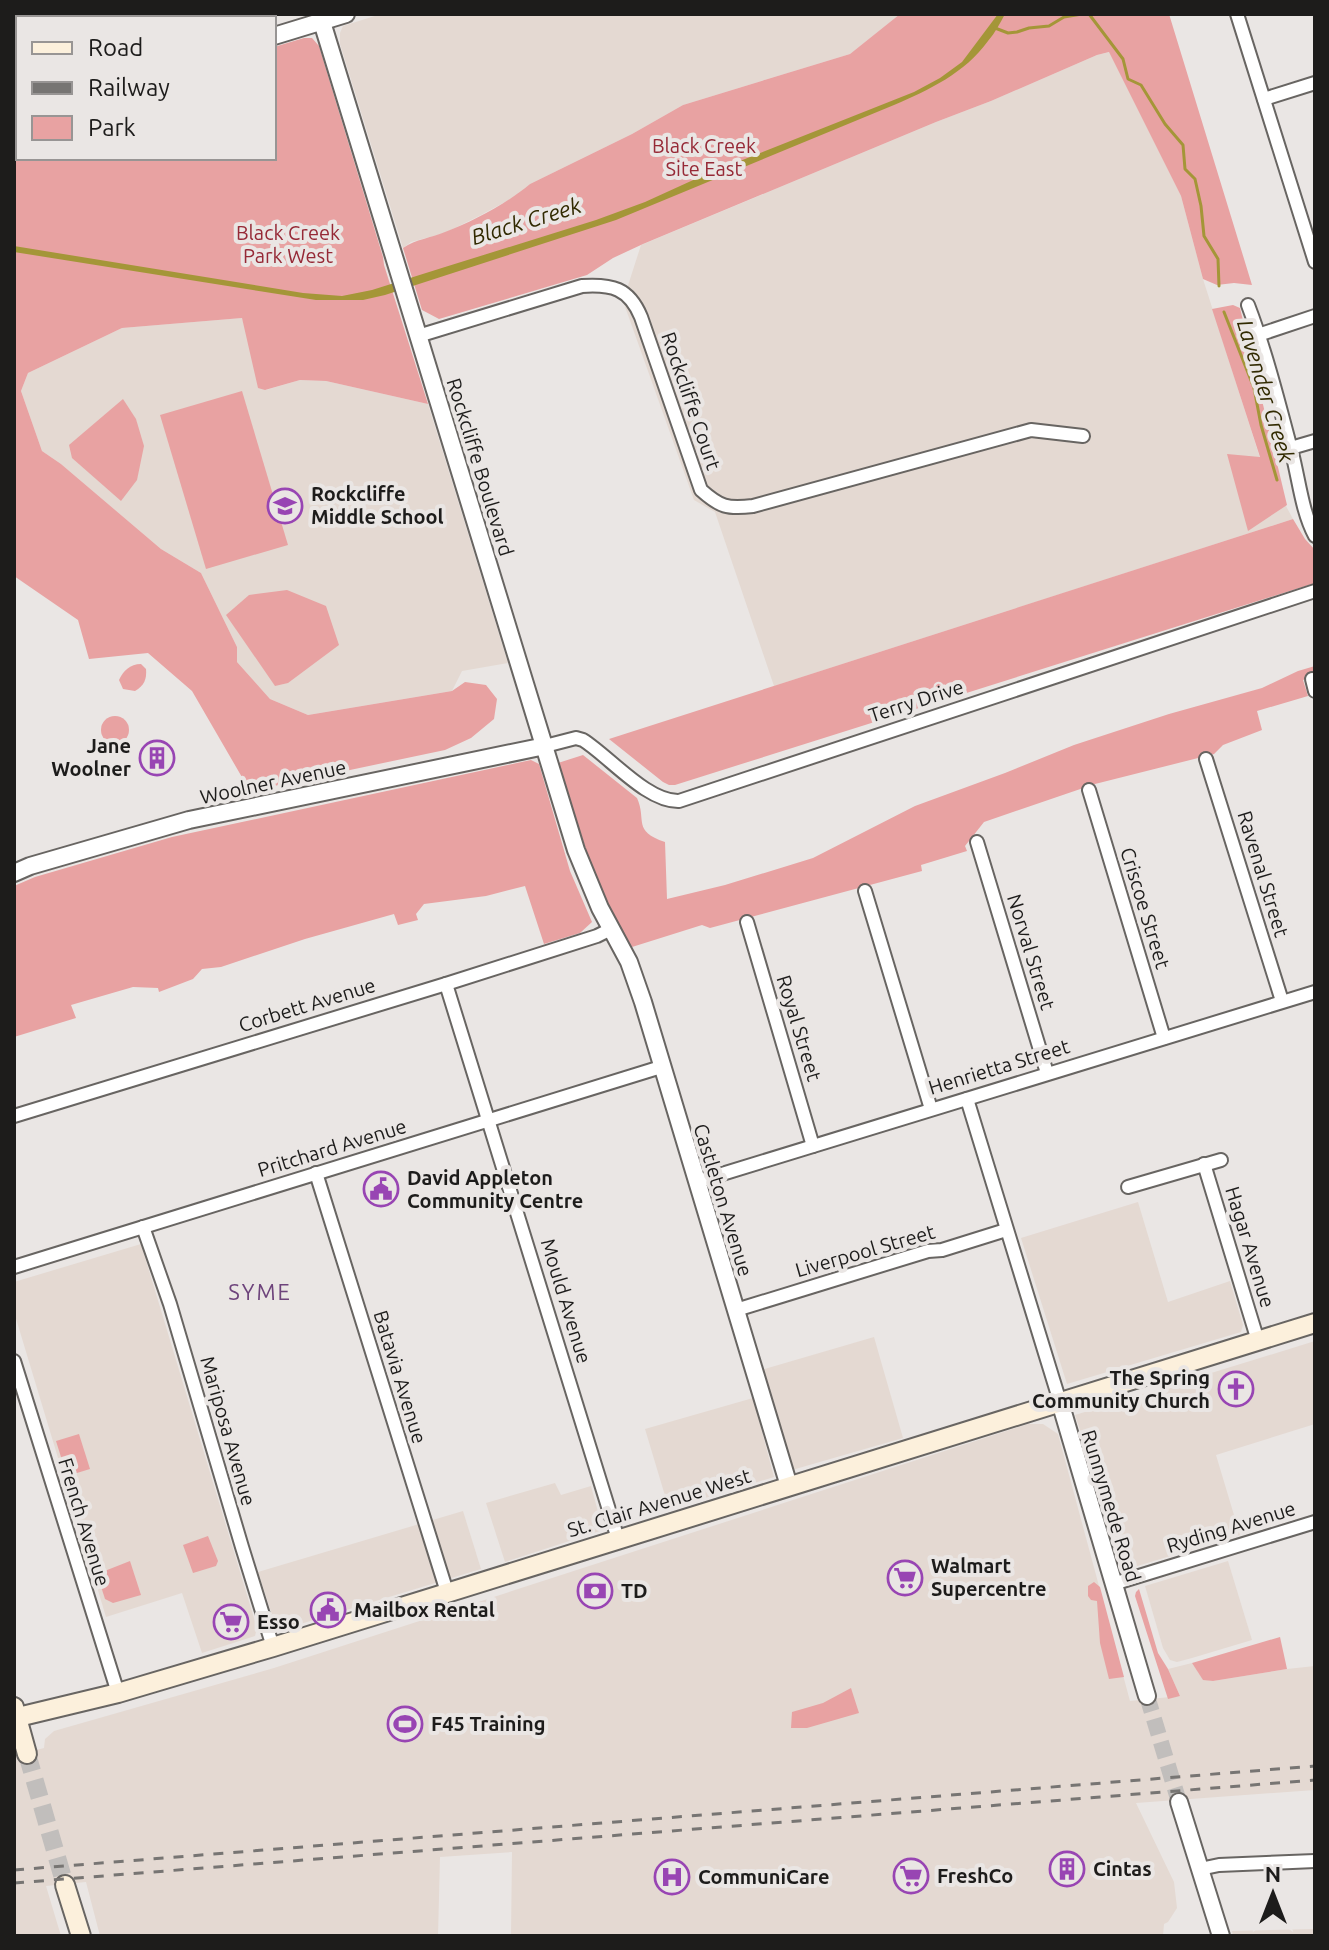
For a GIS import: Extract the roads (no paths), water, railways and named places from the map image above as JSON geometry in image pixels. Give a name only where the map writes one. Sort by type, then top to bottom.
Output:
[{"type":"main road","name":"St. Clair Avenue West","points":[[15,1714],[118,1693],[273,1647],[1315,1323]]},
{"type":"main road","points":[[15,1714],[27,1754]]},
{"type":"main road","points":[[65,1885],[81,1936]]},
{"type":"street","points":[[276,35],[321,18],[346,14]]},
{"type":"street","points":[[1237,14],[1315,262]]},
{"type":"street","name":"Rockcliffe Boulevard","points":[[321,18],[580,861],[611,929]]},
{"type":"street","points":[[1264,99],[1315,83]]},
{"type":"street","name":"Rockcliffe Court","points":[[418,336],[582,286],[614,287],[637,306],[701,490],[721,506],[753,506],[1031,430],[1083,436]]},
{"type":"street","points":[[1248,305],[1315,536]]},
{"type":"street","points":[[1258,335],[1315,316]]},
{"type":"street","points":[[1291,448],[1315,441]]},
{"type":"street","name":"Terry Drive","points":[[545,746],[576,738],[583,740],[652,794],[668,801],[679,801],[1315,591]]},
{"type":"street","name":"Woolner Avenue","points":[[14,873],[189,820],[545,746]]},
{"type":"street","name":"Ravenal Street","points":[[1206,759],[1282,1001]]},
{"type":"street","name":"Criscoe Street","points":[[1089,790],[1164,1038]]},
{"type":"street","name":"Norval Street","points":[[977,842],[1047,1073]]},
{"type":"street","points":[[865,891],[931,1109]]},
{"type":"street","name":"Royal Street","points":[[747,922],[813,1146]]},
{"type":"street","name":"Corbett Avenue","points":[[14,1116],[446,984],[611,929]]},
{"type":"street","name":"Castleton Avenue","points":[[611,929],[629,962],[643,1002],[789,1486]]},
{"type":"street","name":"Mould Avenue","points":[[446,984],[618,1539]]},
{"type":"street","name":"Henrietta Street","points":[[696,1182],[1315,992]]},
{"type":"street","name":"Pritchard Avenue","points":[[14,1267],[661,1067]]},
{"type":"street","name":"Runnymede Road","points":[[967,1099],[1147,1696]]},
{"type":"street","name":"Hagar Avenue","points":[[1128,1187],[1221,1160]]},
{"type":"street","name":"Hagar Avenue","points":[[1204,1164],[1258,1341]]},
{"type":"street","name":"Batavia Avenue","points":[[316,1173],[447,1592]]},
{"type":"street","name":"Mariposa Avenue","points":[[143,1227],[170,1304],[273,1647]]},
{"type":"street","name":"Liverpool Street","points":[[736,1310],[1006,1230]]},
{"type":"street","name":"French Avenue","points":[[14,1361],[118,1693]]},
{"type":"street","name":"Ryding Avenue","points":[[1113,1584],[1315,1522]]},
{"type":"street","points":[[1179,1802],[1221,1936]]},
{"type":"street","points":[[1200,1869],[1219,1865],[1315,1861]]},
{"type":"waterway","name":"Lavender Creek","points":[[995,28],[1008,33],[1017,32],[1049,26],[1064,17],[1082,14]]},
{"type":"waterway","name":"Lavender Creek","points":[[1089,14],[1123,59],[1128,79],[1141,85],[1165,124],[1183,145],[1185,169],[1195,179],[1204,236],[1218,259],[1219,286]]},
{"type":"waterway","name":"Lavender Creek","points":[[1224,312],[1254,388],[1277,480]]},
{"type":"tunnel","points":[[1147,1696],[1179,1802]]},
{"type":"tunnel","points":[[27,1754],[65,1885]]},
{"type":"railway","points":[[14,1870],[1315,1766]]},
{"type":"railway","points":[[14,1883],[1315,1780]]},
{"type":"place","name":"Rockcliffe Middle School","points":[[285,506]]},
{"type":"place","name":"Jane Woolner","points":[[157,758]]},
{"type":"place","name":"David Appleton Community Centre","points":[[381,1189]]},
{"type":"place","name":"The Spring Community Church","points":[[1236,1389]]},
{"type":"place","name":"Walmart Supercentre","points":[[905,1578]]},
{"type":"place","name":"TD","points":[[595,1591]]},
{"type":"place","name":"Mailbox Rental","points":[[328,1610]]},
{"type":"place","name":"Esso","points":[[231,1622]]},
{"type":"place","name":"F45 Training","points":[[405,1724]]},
{"type":"place","name":"Cintas","points":[[1067,1869]]},
{"type":"place","name":"FreshCo","points":[[911,1876]]},
{"type":"place","name":"CommuniCare","points":[[672,1877]]},
{"type":"district","name":"SYME","points":[[260,1292]]},
{"type":"park label","name":"Black Creek Site East","points":[[704,158]]},
{"type":"park label","name":"Black Creek Park West","points":[[288,244]]},
{"type":"water label","name":"Black Creek","points":[[526,221]]}]
